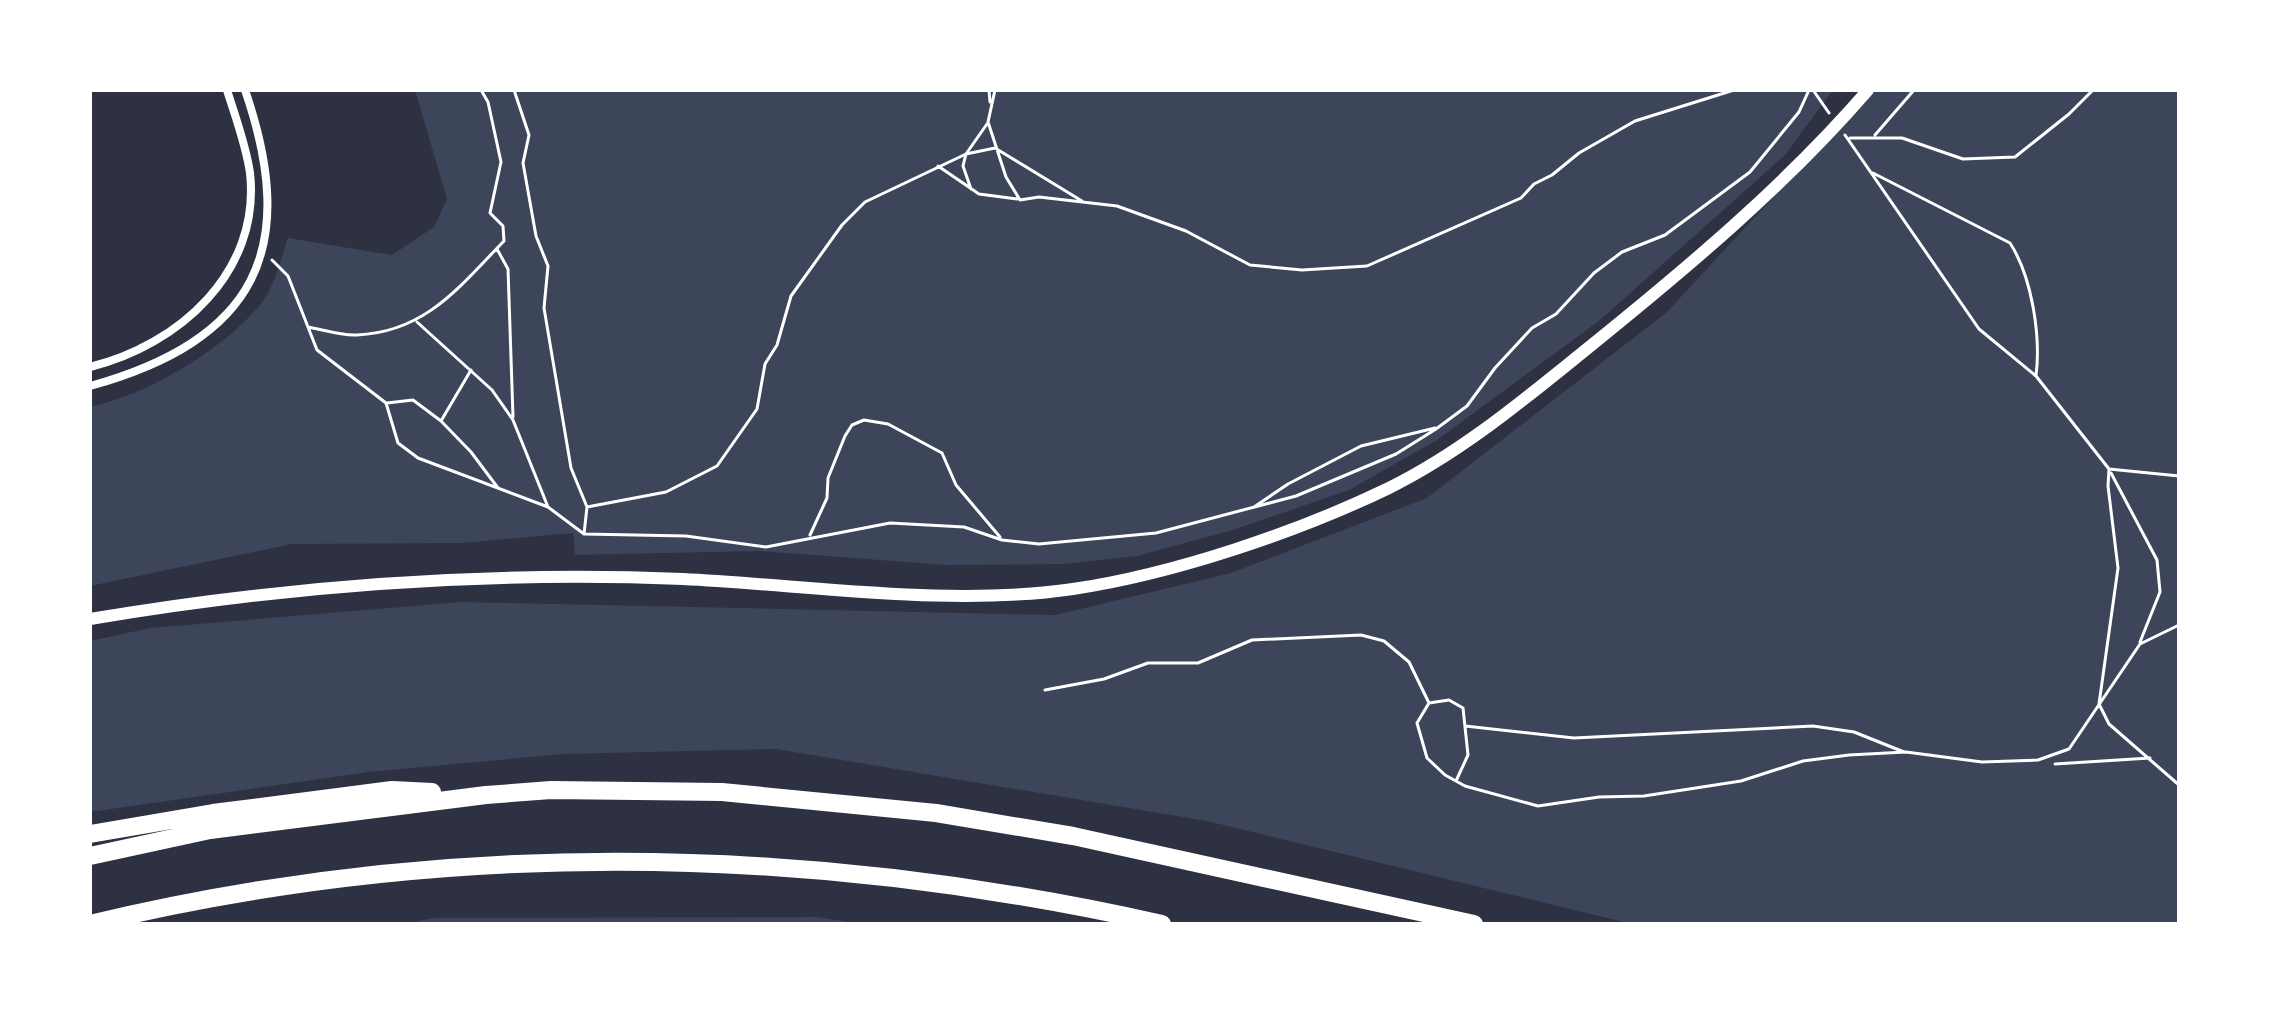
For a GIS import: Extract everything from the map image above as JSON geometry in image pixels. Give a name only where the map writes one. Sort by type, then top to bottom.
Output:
[{"type":"highway","points":[[90,834],[213,813],[392,790],[486,795]]},
{"type":"highway","points":[[90,856],[210,830],[486,795],[551,790],[722,792],[936,813],[1073,836],[1474,924]]},
{"type":"highway","points":[[90,924],[248,891],[344,877],[439,866],[617,860],[789,866],[921,879],[1060,901],[1162,924]]},
{"type":"street","points":[[90,367],[152,345],[195,313],[220,286],[242,247],[249,213],[250,173],[227,90]]},
{"type":"street","points":[[90,386],[159,361],[211,331],[241,299],[264,251],[270,214],[268,170],[245,90]]},
{"type":"street","points":[[90,619],[243,596],[445,580],[667,579],[918,593],[1019,594],[1072,589],[1140,576],[1218,553],[1390,487],[1468,441],[1583,352],[1719,239],[1838,125],[1868,90]]},
{"type":"path","points":[[308,327],[355,336],[417,322],[458,288],[504,241],[503,226],[490,213],[501,162],[488,102],[481,90]]},
{"type":"path","points":[[514,90],[529,135],[523,163],[536,236],[548,266],[544,308],[571,468],[587,507],[584,534]]},
{"type":"path","points":[[992,90],[988,122],[995,148],[1020,200]]},
{"type":"path","points":[[938,166],[979,194],[1020,200],[1039,197],[1117,206],[1162,221],[1250,265],[1302,270],[1367,266],[1521,198],[1534,184],[1552,175],[1579,153],[1635,121],[1734,90]]},
{"type":"path","points":[[264,251],[288,276],[317,350],[386,403],[398,443],[418,458],[548,507],[584,534],[686,536],[766,547],[809,536],[890,523],[964,527],[1002,540],[1039,544],[1156,533],[1251,509],[1354,473],[1396,454],[1439,427],[1467,406],[1495,368],[1532,328],[1556,314],[1594,273],[1622,252],[1665,235],[1750,172],[1781,138],[1811,90],[1873,173],[1979,329],[2036,376],[2109,469],[2157,560],[2160,592],[2140,644],[2069,749],[2038,760],[1982,762],[1906,752],[1803,761],[1741,781],[1644,796],[1599,797],[1538,806],[1456,781],[1427,758],[1417,723],[1429,703]]},
{"type":"path","points":[[1873,137],[1914,90]]},
{"type":"path","points":[[1847,138],[1902,138],[1963,159],[2015,157],[2069,114],[2093,90]]},
{"type":"path","points":[[971,189],[963,166],[966,154],[988,122]]},
{"type":"path","points":[[587,507],[666,492],[717,466],[757,409],[765,364],[777,345],[791,296],[842,225],[865,202],[966,154],[995,148],[1085,203]]},
{"type":"path","points":[[1873,173],[2010,243],[2019,257],[2030,299],[2039,356],[2036,376]]},
{"type":"path","points":[[497,249],[508,269],[513,420]]},
{"type":"path","points":[[417,322],[492,390],[513,420],[548,507]]},
{"type":"path","points":[[441,421],[471,370]]},
{"type":"path","points":[[386,403],[413,400],[441,421],[471,452],[499,489]]},
{"type":"path","points":[[809,536],[827,498],[828,478],[845,436],[852,425],[864,420],[888,424],[942,453],[956,485],[989,529],[1002,540]]},
{"type":"path","points":[[1251,509],[1288,484],[1361,446],[1439,427]]},
{"type":"path","points":[[2109,469],[2179,476]]},
{"type":"path","points":[[2109,469],[2118,568],[2099,704],[2109,724],[2179,785]]},
{"type":"path","points":[[2140,644],[2179,625]]},
{"type":"path","points":[[1045,690],[1104,679],[1148,663],[1198,663],[1252,640],[1361,635],[1384,641],[1409,662],[1429,703]]},
{"type":"path","points":[[1429,703],[1449,700],[1463,708],[1468,755],[1456,781]]},
{"type":"path","points":[[1465,726],[1574,738],[1813,726],[1854,732],[1906,752]]},
{"type":"path","points":[[2055,764],[2150,758]]},
{"type":"shaded area","points":[[415,90],[1833,90],[1785,155],[1599,321],[1437,440],[1349,490],[1236,529],[1137,556],[1065,564],[947,565],[759,551],[575,555],[573,533],[461,543],[292,544],[90,586],[90,407],[160,381],[229,336],[263,301],[288,238],[392,255],[434,227],[447,199]]},
{"type":"shaded area","points":[[1872,90],[2179,90],[2179,924],[1632,924],[1207,821],[776,749],[563,754],[369,772],[90,812],[90,641],[150,628],[462,602],[1055,615],[1231,573],[1427,498],[1667,312]]},
{"type":"shaded area","points":[[816,917],[862,924],[401,924],[433,918]]}]
